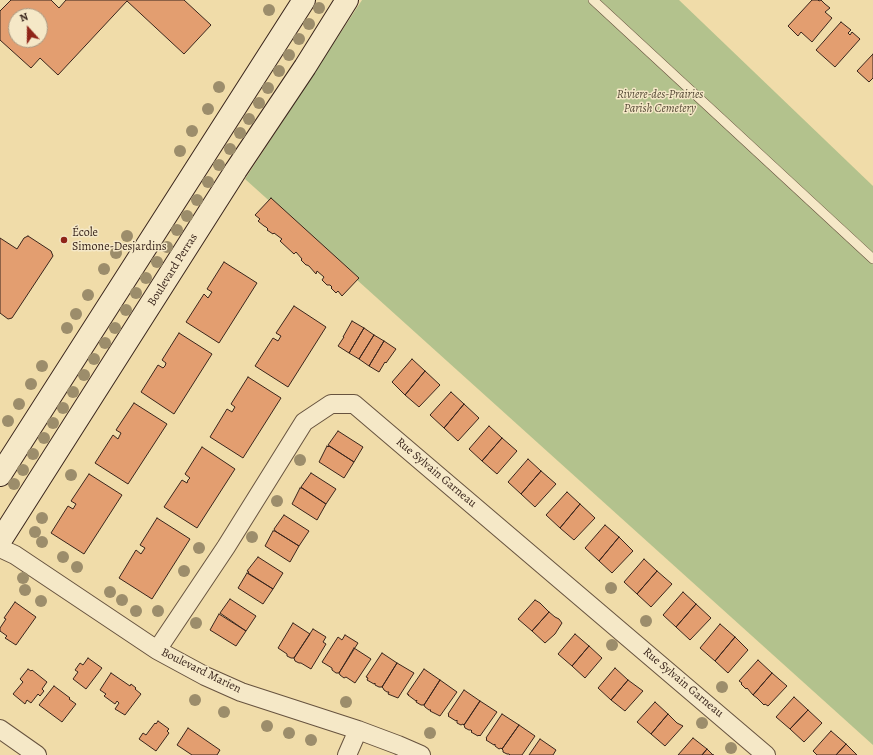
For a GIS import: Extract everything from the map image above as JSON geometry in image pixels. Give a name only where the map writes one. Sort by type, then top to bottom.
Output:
[{"type":"main road","points":[[0,475],[304,0]]},
{"type":"main road","name":"Boulevard Perras","points":[[0,541],[232,177],[347,0]]},
{"type":"street","name":"Rue Sylvain Garneau","points":[[157,650],[226,547],[304,422],[331,404],[354,404],[766,755]]},
{"type":"street","name":"Boulevard Marien","points":[[0,548],[15,555],[157,650],[205,676],[241,692],[358,730],[421,755]]},
{"type":"street","points":[[0,729],[37,755]]},
{"type":"street","points":[[347,755],[358,730]]},
{"type":"lane","points":[[593,0],[873,259]]},
{"type":"green space","name":"Riviere-des-Prairies Parish Cemetery","points":[[362,0],[679,0],[873,186],[873,745],[245,179]]},
{"type":"building","points":[[11,0],[51,0],[59,8],[66,0],[184,0],[211,25],[184,54],[127,1],[58,75],[40,58],[31,68],[9,48],[48,48],[48,8],[8,8],[8,47],[0,40],[0,11]]},
{"type":"building","points":[[812,0],[821,0],[830,8],[825,12],[832,18],[812,42],[801,32],[798,36],[788,26]]},
{"type":"building","points":[[841,22],[851,30],[848,33],[850,35],[852,32],[860,39],[835,67],[816,50]]},
{"type":"building","points":[[873,54],[873,78],[869,82],[857,71]]},
{"type":"building","points":[[271,198],[359,278],[342,296],[338,291],[336,293],[330,285],[327,285],[322,280],[324,277],[317,271],[316,274],[309,266],[306,265],[296,252],[294,254],[280,241],[282,239],[267,230],[268,229],[258,221],[260,219],[255,215]]},
{"type":"building","points":[[28,236],[51,251],[53,256],[12,318],[8,319],[0,313],[0,238],[17,249],[24,238]]},
{"type":"building","points":[[224,262],[257,283],[219,343],[186,322],[204,294],[208,298],[212,292],[207,289]]},
{"type":"building","points":[[294,306],[326,327],[288,387],[255,366],[273,338],[278,341],[281,336],[276,333]]},
{"type":"building","points":[[352,321],[364,328],[349,353],[338,346]]},
{"type":"building","points":[[364,328],[374,335],[359,359],[349,353]]},
{"type":"building","points":[[179,333],[212,354],[174,414],[141,392],[158,365],[163,368],[165,366],[166,363],[162,360]]},
{"type":"building","points":[[374,335],[384,341],[369,366],[359,359]]},
{"type":"building","points":[[384,341],[396,349],[379,372],[369,366]]},
{"type":"building","points":[[412,359],[425,371],[405,395],[392,382]]},
{"type":"building","points":[[425,371],[440,385],[419,407],[405,395]]},
{"type":"building","points":[[248,377],[281,398],[243,458],[210,437],[227,409],[232,412],[235,407],[231,404]]},
{"type":"building","points":[[451,392],[464,404],[444,428],[430,415]]},
{"type":"building","points":[[134,403],[167,424],[128,484],[95,463],[113,435],[118,439],[121,433],[116,430]]},
{"type":"building","points":[[464,404],[479,418],[458,441],[444,428]]},
{"type":"building","points":[[489,426],[502,438],[482,461],[469,449]]},
{"type":"building","points":[[338,431],[363,447],[354,462],[328,445]]},
{"type":"building","points":[[502,438],[517,451],[497,474],[482,461]]},
{"type":"building","points":[[327,446],[354,462],[344,478],[319,462]]},
{"type":"building","points":[[202,447],[235,469],[197,528],[164,507],[182,480],[187,483],[190,478],[185,474]]},
{"type":"building","points":[[528,459],[541,471],[521,494],[508,482]]},
{"type":"building","points":[[541,471],[556,484],[535,507],[521,494]]},
{"type":"building","points":[[311,473],[336,489],[326,504],[301,487]]},
{"type":"building","points":[[89,474],[122,495],[84,554],[51,533],[68,506],[73,509],[76,504],[71,501]]},
{"type":"building","points":[[300,488],[326,504],[317,520],[292,504]]},
{"type":"building","points":[[567,492],[580,504],[560,528],[546,515]]},
{"type":"building","points":[[580,504],[595,518],[574,540],[560,528]]},
{"type":"building","points":[[284,515],[309,531],[299,546],[274,529]]},
{"type":"building","points":[[157,518],[190,539],[152,599],[119,578],[136,550],[141,554],[145,548],[140,545]]},
{"type":"building","points":[[605,525],[619,537],[599,561],[585,548]]},
{"type":"building","points":[[273,531],[299,546],[290,562],[265,546]]},
{"type":"building","points":[[619,537],[633,551],[612,573],[599,561]]},
{"type":"building","points":[[258,557],[283,573],[273,589],[247,571]]},
{"type":"building","points":[[644,559],[657,571],[637,594],[624,582]]},
{"type":"building","points":[[657,571],[672,584],[651,607],[637,594]]},
{"type":"building","points":[[247,573],[273,589],[263,604],[238,588]]},
{"type":"building","points":[[683,592],[696,604],[676,627],[663,615]]},
{"type":"building","points":[[230,599],[256,616],[246,631],[220,613]]},
{"type":"building","points":[[535,600],[549,612],[532,631],[518,619]]},
{"type":"building","points":[[15,602],[36,617],[16,645],[5,638],[7,636],[0,631],[0,628],[6,619],[4,618]]},
{"type":"building","points":[[696,604],[711,618],[690,640],[676,627]]},
{"type":"building","points":[[549,612],[562,623],[555,634],[545,643],[532,631]]},
{"type":"building","points":[[219,614],[246,631],[236,646],[210,630]]},
{"type":"building","points":[[293,623],[310,634],[294,658],[291,658],[278,648]]},
{"type":"building","points":[[720,624],[735,637],[715,661],[700,648]]},
{"type":"building","points":[[313,629],[326,637],[323,642],[326,644],[311,669],[295,661],[294,658]]},
{"type":"building","points":[[575,634],[589,646],[572,666],[558,654]]},
{"type":"building","points":[[345,635],[358,643],[339,673],[336,673],[332,670],[332,668],[322,662],[338,637],[342,640]]},
{"type":"building","points":[[735,637],[748,650],[728,673],[715,661]]},
{"type":"building","points":[[589,646],[602,658],[585,678],[572,666]]},
{"type":"building","points":[[354,648],[371,659],[355,683],[346,677],[344,678],[339,673]]},
{"type":"building","points":[[382,653],[397,663],[382,687],[379,687],[375,685],[375,683],[374,684],[367,680],[368,678],[366,677]]},
{"type":"building","points":[[88,658],[102,668],[86,689],[73,679],[78,672],[75,670],[80,663],[83,665]]},
{"type":"building","points":[[758,660],[772,673],[753,695],[739,681]]},
{"type":"building","points":[[397,663],[414,673],[398,698],[388,694],[389,692],[384,690],[382,687]]},
{"type":"building","points":[[615,668],[628,680],[611,700],[598,688]]},
{"type":"building","points":[[28,669],[31,671],[32,670],[47,682],[42,689],[44,691],[40,696],[38,694],[31,703],[27,700],[25,704],[13,694],[23,682],[20,679]]},
{"type":"building","points":[[424,669],[440,680],[424,705],[421,705],[416,702],[417,700],[416,701],[407,694]]},
{"type":"building","points":[[111,673],[130,686],[131,684],[141,694],[125,715],[115,709],[119,703],[117,701],[115,704],[104,696],[106,694],[100,690]]},
{"type":"building","points":[[772,673],[787,686],[768,706],[765,704],[764,705],[753,695]]},
{"type":"building","points":[[440,680],[457,692],[440,716],[430,711],[431,710],[424,705]]},
{"type":"building","points":[[628,680],[643,691],[625,711],[611,700]]},
{"type":"building","points":[[54,686],[76,704],[62,722],[39,705]]},
{"type":"building","points":[[464,690],[480,701],[464,725],[461,725],[457,723],[457,720],[456,721],[448,716],[448,714]]},
{"type":"building","points":[[794,697],[808,710],[790,729],[776,717]]},
{"type":"building","points":[[480,701],[497,712],[480,736],[478,736],[471,732],[471,730],[465,728],[464,725]]},
{"type":"building","points":[[655,702],[668,714],[651,734],[637,722]]},
{"type":"building","points":[[808,710],[822,723],[804,742],[790,729]]},
{"type":"building","points":[[502,714],[519,725],[502,749],[499,749],[495,746],[495,744],[494,745],[486,740],[486,738]]},
{"type":"building","points":[[668,714],[677,723],[683,726],[665,746],[651,734]]},
{"type":"building","points":[[158,721],[169,729],[167,731],[169,733],[156,751],[139,739],[143,733],[146,735]]},
{"type":"building","points":[[519,725],[535,736],[522,755],[510,755],[503,752],[502,749]]},
{"type":"building","points":[[188,728],[220,750],[217,755],[192,755],[177,745]]},
{"type":"building","points":[[831,731],[846,744],[836,755],[817,755],[813,751]]},
{"type":"building","points":[[693,738],[707,749],[702,755],[678,755]]},
{"type":"building","points":[[540,739],[556,750],[553,755],[529,755]]},
{"type":"building","points":[[846,744],[857,755],[836,755]]},
{"type":"building","points":[[707,749],[713,755],[702,755]]},
{"type":"place","name":"École Simone-Desjardins","points":[[64,240]]}]
